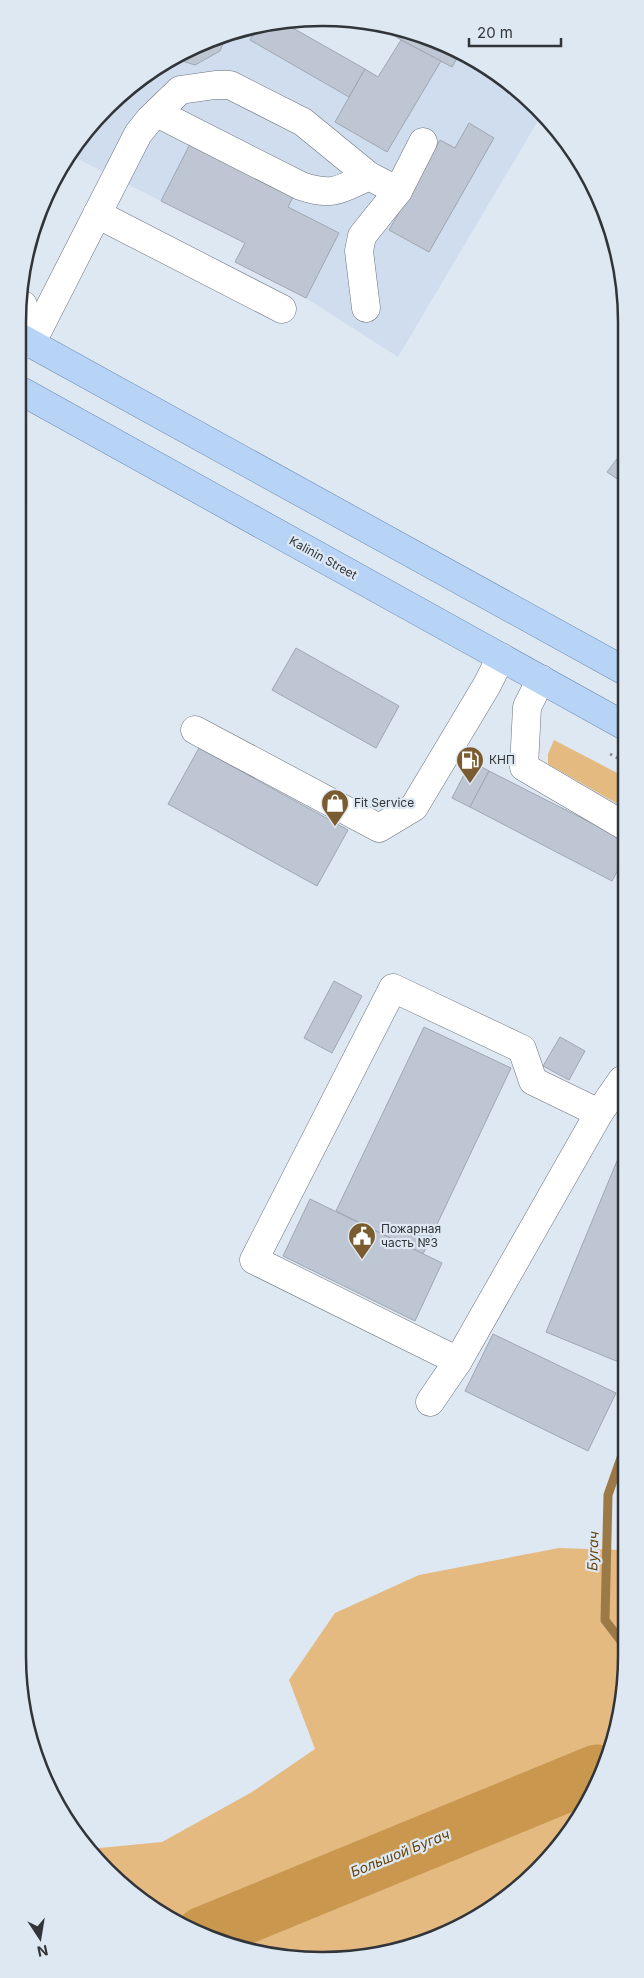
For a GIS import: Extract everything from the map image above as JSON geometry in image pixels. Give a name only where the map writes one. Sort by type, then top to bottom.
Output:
[{"type":"main road","points":[[27,341],[618,667]]},
{"type":"main road","name":"Kalinin Street","points":[[26,394],[618,722]]},
{"type":"lane","points":[[27,341],[97,214],[138,134],[150,119],[180,90],[230,85],[303,122],[369,176],[398,191]]},
{"type":"lane","points":[[157,113],[314,191],[336,192],[369,176]]},
{"type":"lane","points":[[366,308],[359,251],[362,236],[398,191],[423,142]]},
{"type":"lane","points":[[97,214],[282,309]]},
{"type":"lane","points":[[195,730],[379,828],[414,807],[501,657]]},
{"type":"lane","points":[[541,679],[527,707],[524,767],[618,822]]},
{"type":"lane","points":[[458,1360],[254,1260],[393,988],[522,1049],[533,1081],[599,1113]]},
{"type":"lane","points":[[430,1402],[458,1360],[599,1113],[618,1086]]},
{"type":"shaded area","points":[[253,34],[250,40],[349,97],[335,122],[387,152],[441,61],[452,67],[457,59],[470,66],[502,87],[538,121],[398,357],[306,298],[235,262],[244,243],[76,158],[87,142],[113,113],[142,87],[183,61],[195,65],[220,51],[223,44]]},
{"type":"shaded area","points":[[554,740],[618,773],[618,804],[548,764],[548,754]]},
{"type":"shaded area","points":[[559,1548],[618,1550],[617,1675],[612,1714],[602,1751],[578,1804],[557,1836],[531,1865],[502,1891],[453,1921],[399,1942],[341,1951],[322,1952],[283,1949],[245,1942],[227,1936],[174,1912],[142,1891],[98,1848],[162,1842],[252,1792],[315,1749],[289,1680],[335,1613],[419,1575]]},
{"type":"building","points":[[293,28],[365,69],[349,97],[250,40],[253,34]]},
{"type":"building","points":[[393,35],[417,42],[457,59],[452,67]]},
{"type":"building","points":[[401,40],[441,61],[387,152],[335,122],[365,69],[378,77]]},
{"type":"building","points":[[223,44],[220,51],[195,65],[183,61]]},
{"type":"building","points":[[469,123],[494,138],[429,252],[389,230],[440,140],[455,148]]},
{"type":"building","points":[[191,142],[294,195],[288,207],[339,233],[306,298],[235,262],[245,243],[161,201]]},
{"type":"building","points":[[618,458],[618,480],[607,472]]},
{"type":"building","points":[[296,648],[399,706],[376,748],[272,690]]},
{"type":"building","points":[[199,748],[348,830],[317,886],[168,804]]},
{"type":"building","name":"КНП","points":[[471,761],[489,771],[470,807],[452,798]]},
{"type":"building","points":[[489,771],[618,836],[618,870],[612,881],[470,807]]},
{"type":"building","points":[[334,981],[362,996],[332,1053],[304,1038]]},
{"type":"building","points":[[424,1027],[511,1068],[423,1254],[336,1211]]},
{"type":"building","points":[[560,1037],[585,1051],[569,1080],[543,1066]]},
{"type":"building","points":[[618,1159],[618,1362],[546,1332]]},
{"type":"building","name":"Пожарная часть №3","points":[[310,1199],[442,1263],[415,1321],[283,1256]]},
{"type":"building","points":[[493,1334],[616,1393],[588,1451],[465,1391]]},
{"type":"waterway","name":"Бугач","points":[[618,1467],[608,1495],[605,1620],[618,1637]]},
{"type":"waterway","name":"Большой Бугач","points":[[212,1930],[593,1774]]},
{"type":"place","name":"КНП","points":[[470,784]]},
{"type":"place","name":"Fit Service","points":[[335,827]]},
{"type":"place","name":"Пожарная часть №3","points":[[362,1260]]}]
